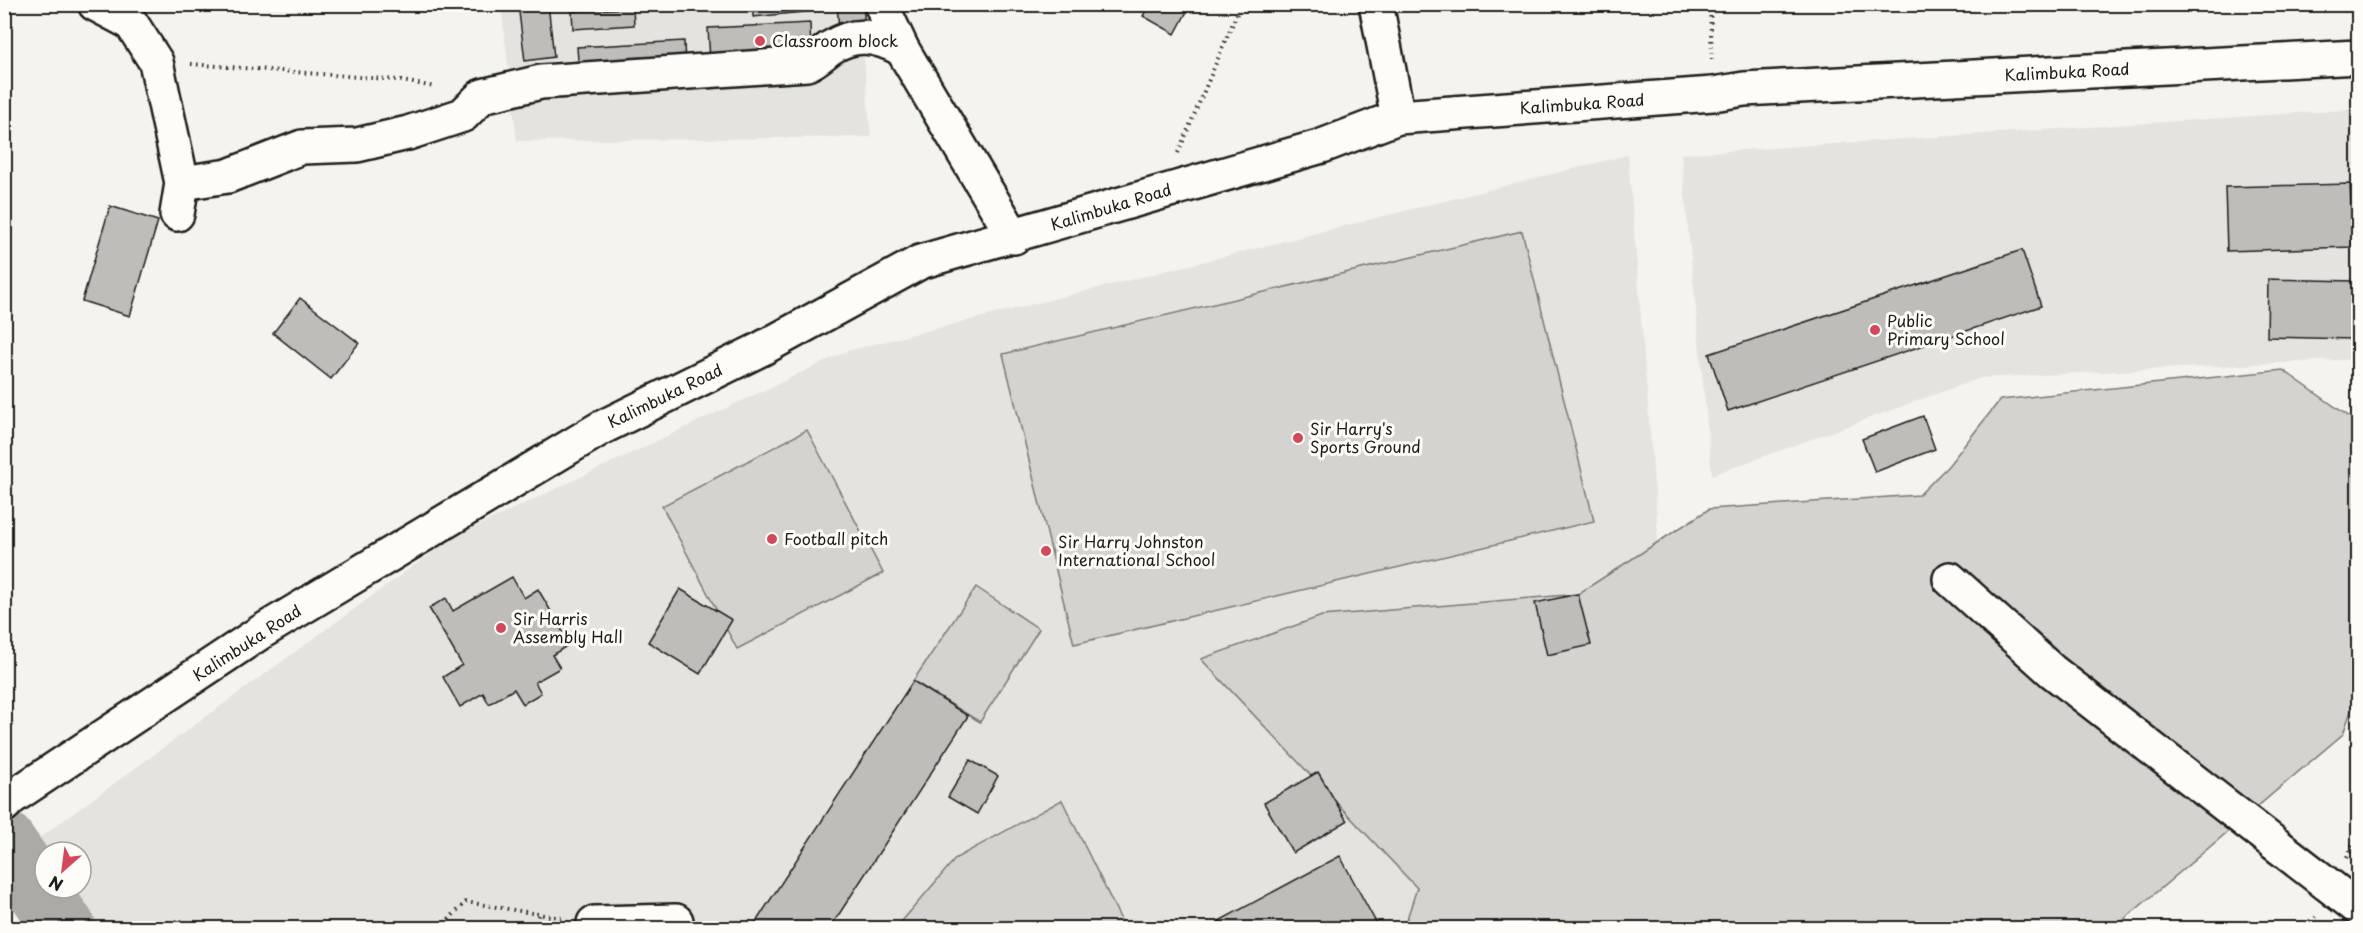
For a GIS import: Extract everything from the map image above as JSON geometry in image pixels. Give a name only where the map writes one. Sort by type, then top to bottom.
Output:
[{"type":"street","points":[[95,4],[131,23],[156,62],[179,198],[302,147],[357,145],[408,133],[463,115],[482,96],[541,82],[807,64],[843,40],[866,36],[881,38],[902,49]]},
{"type":"street","points":[[881,4],[902,49],[1014,237]]},
{"type":"street","points":[[1376,4],[1398,117]]},
{"type":"street","name":"Kalimbuka Road","points":[[4,805],[21,791],[261,632],[601,428],[761,349],[920,262],[1014,237],[1143,197],[1322,146],[1398,117],[1713,94],[1744,89],[2358,57]]},
{"type":"street","points":[[1950,579],[2052,671],[2358,908]]},
{"type":"street","points":[[594,923],[676,921]]},
{"type":"path","points":[[1143,197],[1174,163],[1241,4]]},
{"type":"path","points":[[1710,4],[1713,94]]},
{"type":"path","points":[[156,62],[397,80],[482,96]]},
{"type":"path","points":[[440,928],[466,902],[594,923]]},
{"type":"path","points":[[535,928],[539,914]]},
{"type":"shaded area","points":[[501,5],[859,5],[871,137],[517,141]]},
{"type":"shaded area","points":[[2358,109],[2358,359],[1980,378],[1712,475],[1681,154]]},
{"type":"shaded area","name":"Sir Harry Johnston International School","points":[[1628,155],[1657,520],[1669,833],[1646,928],[95,928],[75,900],[93,900],[93,840],[36,840],[452,538],[847,351]]},
{"type":"shaded area","name":"Sir Harry's Sports Ground","points":[[1522,231],[1594,521],[1074,644],[1003,354]]},
{"type":"shaded area","points":[[2283,370],[2358,423],[2358,691],[2343,734],[2114,928],[1404,928],[1417,888],[1201,659],[1322,616],[1578,594],[1709,509],[1919,495],[1948,466],[2000,400]]},
{"type":"shaded area","name":"Football pitch","points":[[807,430],[883,573],[737,649],[662,506]]},
{"type":"shaded area","points":[[976,587],[1039,629],[980,722],[913,681]]},
{"type":"shaded area","points":[[1062,800],[1125,928],[896,928],[956,858]]},
{"type":"building","points":[[518,4],[548,4],[554,57],[525,61]]},
{"type":"building","points":[[753,4],[813,4],[814,11],[753,17]]},
{"type":"building","points":[[837,4],[863,4],[865,28],[839,30]]},
{"type":"building","points":[[1150,4],[1191,4],[1175,34],[1143,16]]},
{"type":"building","points":[[633,8],[634,25],[573,29],[572,11]]},
{"type":"building","name":"Classroom block","points":[[810,23],[811,54],[710,60],[708,28]]},
{"type":"building","points":[[684,41],[685,68],[579,74],[577,47]]},
{"type":"building","points":[[2350,184],[2353,247],[2227,251],[2225,187]]},
{"type":"building","points":[[110,206],[158,221],[130,316],[82,301]]},
{"type":"building","name":"Public Primary School","points":[[2022,250],[2041,306],[1728,411],[1709,354]]},
{"type":"building","points":[[2268,279],[2354,281],[2353,339],[2267,337]]},
{"type":"building","points":[[300,298],[359,343],[331,379],[273,333]]},
{"type":"building","points":[[1923,416],[1935,449],[1875,472],[1862,439]]},
{"type":"building","name":"Sir Harris Assembly Hall","points":[[512,577],[524,598],[538,589],[570,644],[552,655],[560,668],[535,682],[541,693],[523,704],[514,689],[489,704],[483,693],[460,707],[443,677],[462,665],[429,608],[446,598],[453,611]]},
{"type":"building","points":[[680,589],[732,620],[700,674],[648,642]]},
{"type":"building","points":[[1578,594],[1591,645],[1547,655],[1535,603]]},
{"type":"building","points":[[913,681],[968,716],[830,928],[752,928]]},
{"type":"building","points":[[970,760],[998,776],[977,814],[948,797]]},
{"type":"building","points":[[1318,772],[1347,821],[1293,853],[1264,803]]},
{"type":"building","points":[[1340,856],[1379,928],[1223,928],[1219,921]]},
{"type":"waterway","points":[[4,841],[65,928]]},
{"type":"place","name":"Classroom block","points":[[760,41]]},
{"type":"place","name":"Public Primary School","points":[[1875,330]]},
{"type":"place","name":"Sir Harry's Sports Ground","points":[[1298,438]]},
{"type":"place","name":"Football pitch","points":[[772,539]]},
{"type":"place","name":"Sir Harry Johnston International School","points":[[1046,551]]},
{"type":"place","name":"Sir Harris Assembly Hall","points":[[501,628]]}]
